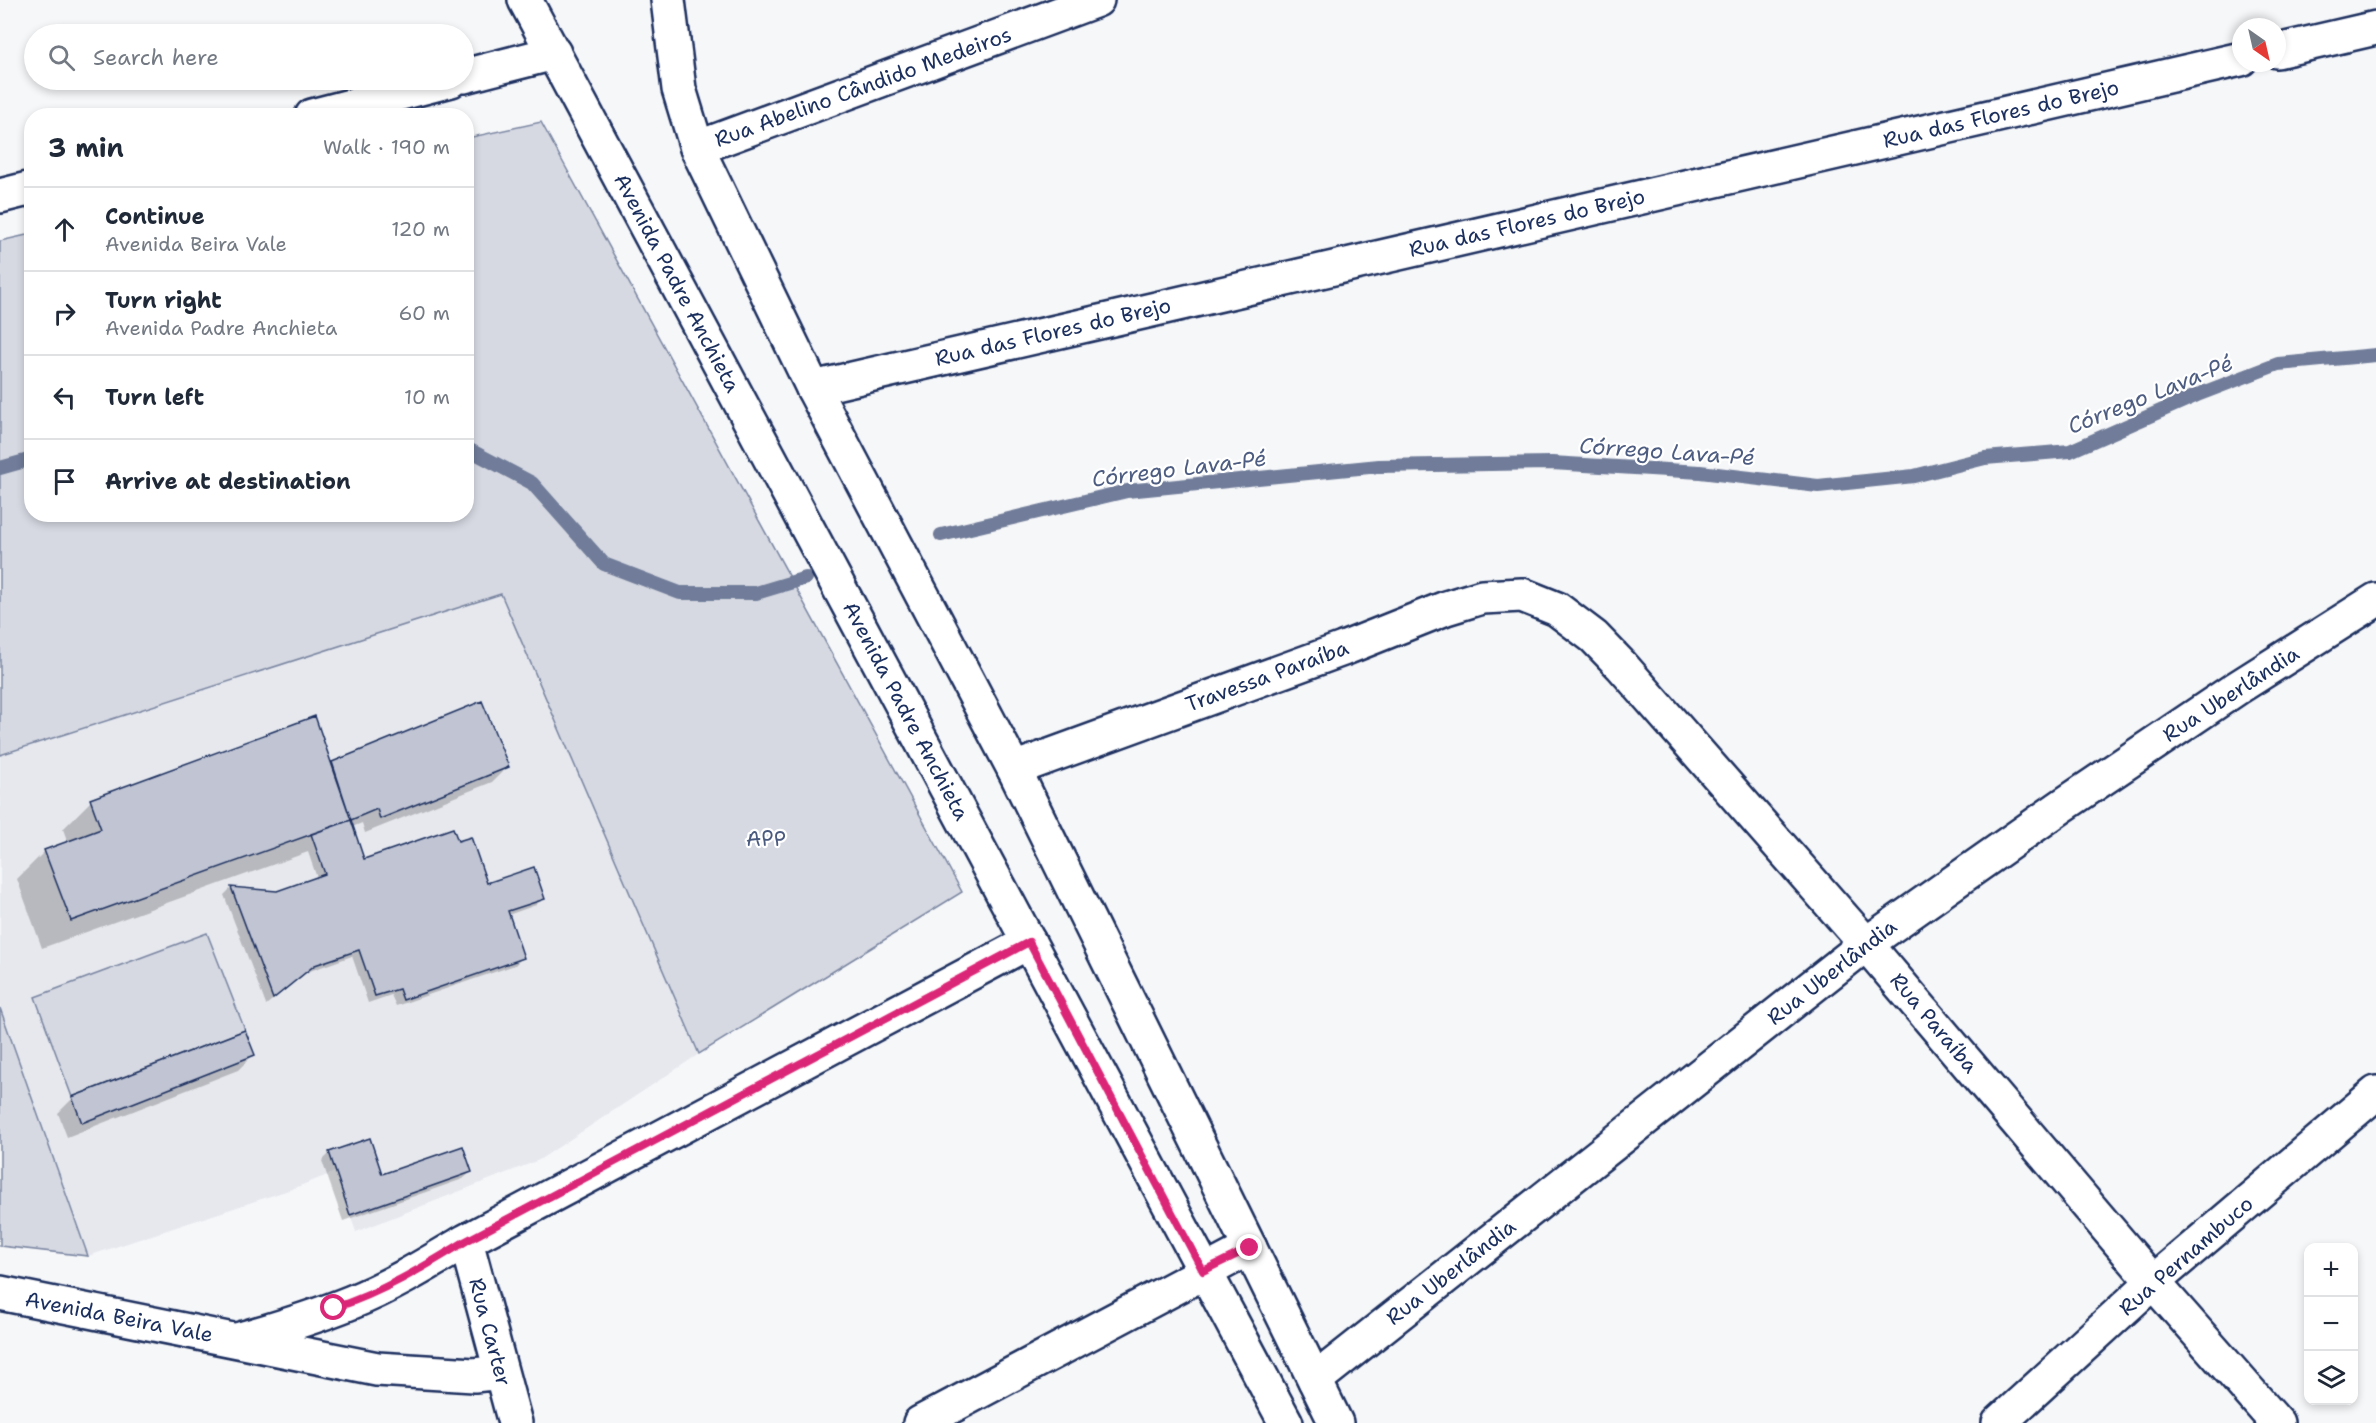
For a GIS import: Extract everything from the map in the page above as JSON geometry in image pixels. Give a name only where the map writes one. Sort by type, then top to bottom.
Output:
[{"type":"street","name":"Avenida Padre Anchieta","points":[[525,0],[1286,1423]]},
{"type":"street","points":[[668,0],[679,89],[696,148],[813,388],[1014,769],[1336,1423]]},
{"type":"street","name":"Rua Abelino Cândido Medeiros","points":[[696,148],[1097,0]]},
{"type":"street","points":[[2286,49],[2376,28]]},
{"type":"street","points":[[474,73],[554,53]]},
{"type":"street","name":"Rua das Flores do Brejo","points":[[813,388],[2232,61]]},
{"type":"street","points":[[343,108],[412,90]]},
{"type":"street","points":[[0,196],[24,190]]},
{"type":"street","name":"Travessa Paraíba","points":[[1014,769],[1343,649],[1446,608],[1482,597],[1522,595]]},
{"type":"street","name":"Rua Paraíba","points":[[1522,595],[1557,609],[1594,638],[1866,944],[2153,1282],[2277,1423]]},
{"type":"street","name":"Rua Uberlândia","points":[[1315,1380],[1866,944],[2110,773],[2237,688],[2376,600]]},
{"type":"street","name":"Avenida Beira Vale","points":[[237,1340],[351,1302],[423,1267],[466,1241],[1029,942]]},
{"type":"street","name":"Rua Pernambuco","points":[[1999,1423],[2153,1282],[2376,1093]]},
{"type":"street","name":"Rua Carter","points":[[466,1241],[515,1423]]},
{"type":"street","points":[[920,1423],[1250,1248]]},
{"type":"street","name":"Avenida Beira Vale","points":[[0,1293],[377,1370],[464,1375],[501,1372]]},
{"type":"shaded area","points":[[501,594],[699,1054],[539,1160],[356,1232],[335,1172],[292,1189],[88,1256],[0,1008],[0,755]]},
{"type":"green space","name":"APP","points":[[541,122],[962,892],[699,1054],[501,594],[0,755],[0,241],[24,236],[24,522],[474,522],[474,136]]},
{"type":"green space","points":[[207,933],[245,1030],[72,1097],[35,997]]},
{"type":"green space","points":[[0,1008],[88,1256],[0,1246]]},
{"type":"building","points":[[482,701],[509,767],[380,819],[377,809],[351,820],[332,762]]},
{"type":"building","points":[[315,716],[351,820],[71,921],[44,850],[101,829],[90,799]]},
{"type":"building","points":[[351,820],[364,859],[453,828],[458,841],[471,837],[487,883],[534,867],[545,899],[508,911],[524,958],[403,1000],[399,989],[375,996],[359,950],[315,965],[273,999],[231,887],[277,891],[325,874],[311,834]]},
{"type":"building","points":[[245,1030],[255,1055],[82,1123],[72,1097]]},
{"type":"building","points":[[370,1138],[382,1174],[463,1146],[472,1172],[350,1215],[329,1152]]},
{"type":"waterway","name":"Córrego Lava-Pé","points":[[941,535],[1127,491],[1379,466],[1552,463],[1700,472],[1818,486],[1914,476],[1985,458],[2070,451],[2197,395],[2278,364],[2376,355]]},
{"type":"waterway","name":"Córrego Lava-Pé","points":[[474,452],[532,483],[604,564],[680,593],[756,593],[806,578]]},
{"type":"waterway","name":"Córrego Lava-Pé","points":[[0,468],[24,461]]},
{"type":"route","points":[[334,1308],[384,1288],[466,1241],[1029,942],[1203,1271],[1250,1248]]}]
